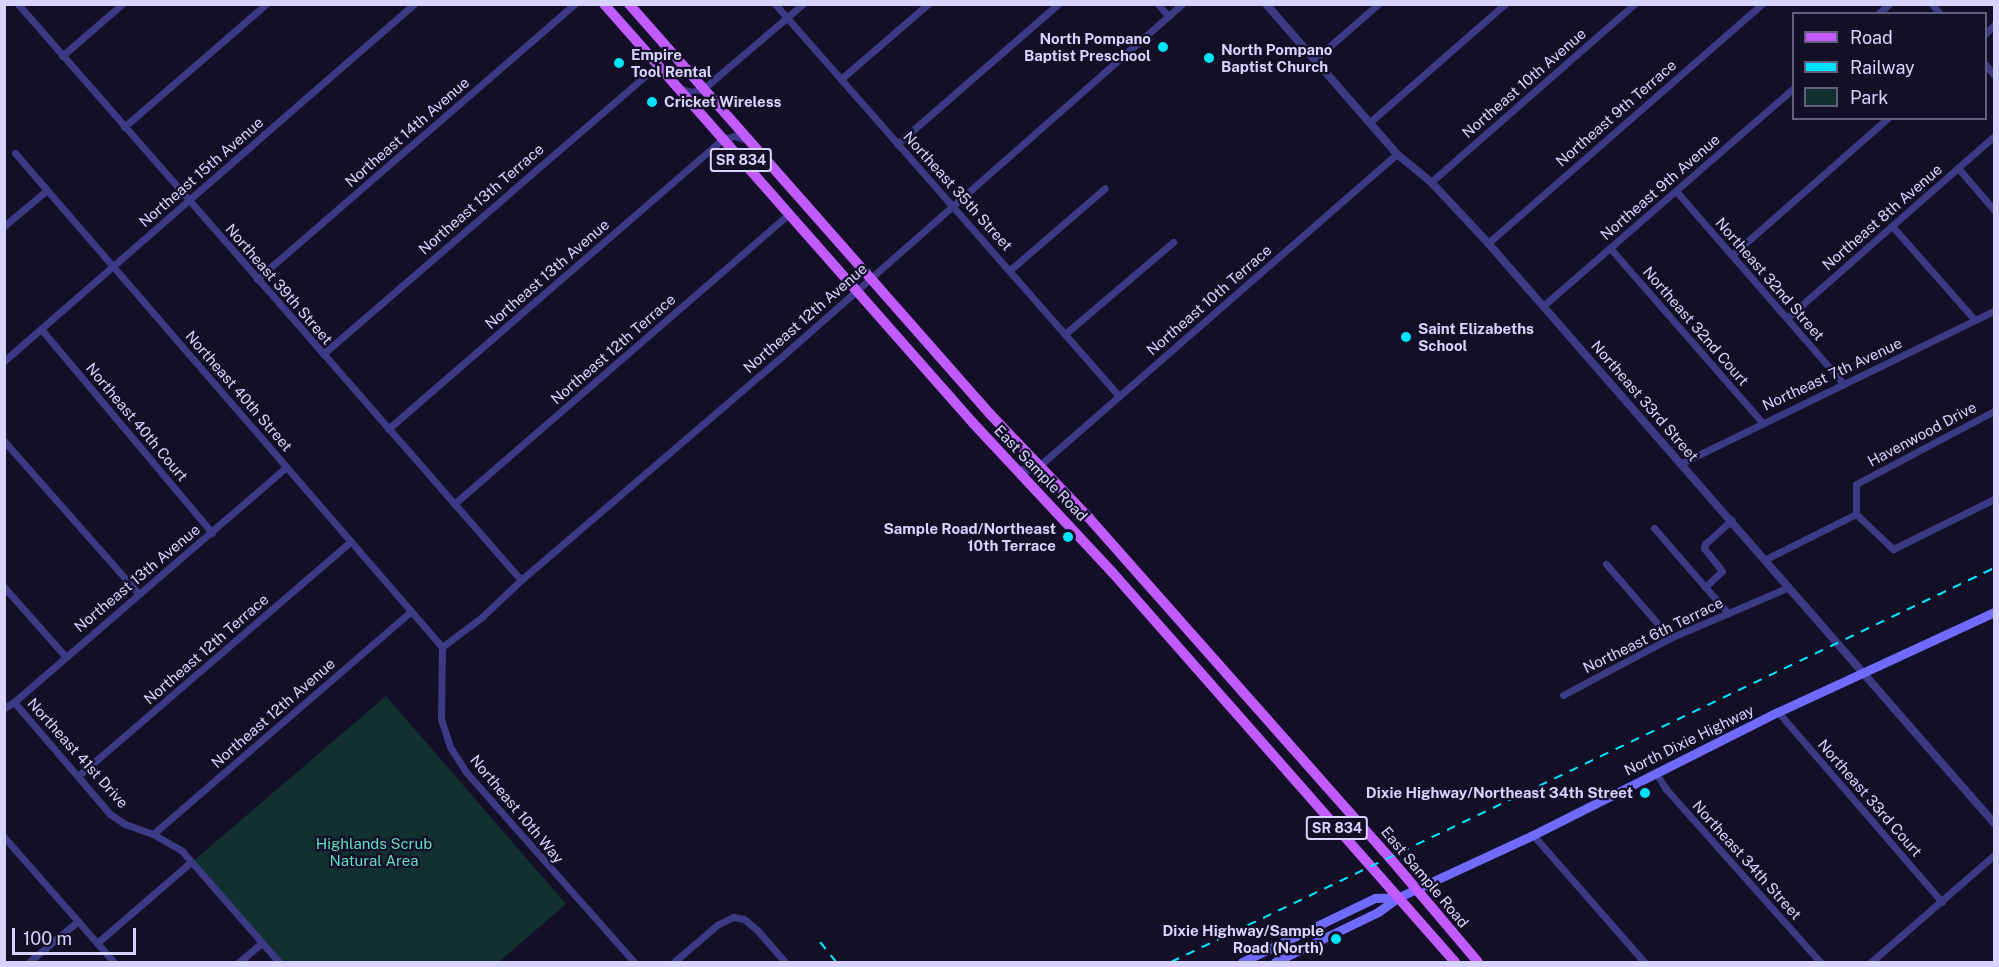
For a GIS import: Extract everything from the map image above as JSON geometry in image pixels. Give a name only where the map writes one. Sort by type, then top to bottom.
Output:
[{"type":"main road","name":"East Sample Road","points":[[604,4],[1014,468],[1088,545],[1455,963]]},
{"type":"main road","name":"East Sample Road","points":[[629,4],[870,279],[1417,889],[1478,963]]},
{"type":"main road","points":[[1031,486],[1045,483],[1057,485]]},
{"type":"main road","name":"North Dixie Highway","points":[[1275,963],[1378,912],[1399,897],[1533,835],[1778,712],[1865,674],[1905,652],[1995,612]]},
{"type":"main road","points":[[1218,694],[1234,700],[1248,699]]},
{"type":"main road","name":"North Dixie Highway","points":[[1242,963],[1375,898],[1399,897]]},
{"type":"street","name":"Northeast 39th Street","points":[[18,4],[521,580]]},
{"type":"street","points":[[62,56],[122,4]]},
{"type":"street","points":[[124,128],[266,4]]},
{"type":"street","name":"Northeast 15th Avenue","points":[[4,361],[414,4]]},
{"type":"street","name":"Northeast 14th Avenue","points":[[257,279],[574,4]]},
{"type":"street","name":"Northeast 35th Street","points":[[775,4],[1119,396]]},
{"type":"street","points":[[678,88],[692,92],[703,89],[802,4]]},
{"type":"street","points":[[841,79],[928,4]]},
{"type":"street","points":[[897,144],[1058,4]]},
{"type":"street","points":[[1158,4],[1168,16]]},
{"type":"street","name":"Northeast 12th Avenue","points":[[442,646],[482,617],[521,580],[953,207],[1182,4]]},
{"type":"street","name":"Northeast 33rd Street","points":[[1266,4],[1397,154],[1431,182],[1488,243],[1995,823]]},
{"type":"street","points":[[1315,59],[1377,4]]},
{"type":"street","points":[[1370,122],[1505,4]]},
{"type":"street","name":"Northeast 10th Avenue","points":[[1431,182],[1634,4]]},
{"type":"street","name":"Northeast 9th Terrace","points":[[1488,243],[1762,4]]},
{"type":"street","name":"Northeast 13th Terrace","points":[[322,354],[658,65]]},
{"type":"street","name":"Northeast 9th Avenue","points":[[1543,306],[1792,90]]},
{"type":"street","points":[[1732,255],[1886,120]]},
{"type":"street","points":[[723,139],[734,136],[747,140]]},
{"type":"street","name":"Northeast 8th Avenue","points":[[1787,318],[1995,136]]},
{"type":"street","name":"Northeast 13th Avenue","points":[[388,429],[723,139]]},
{"type":"street","name":"Northeast 40th Street","points":[[15,153],[442,646]]},
{"type":"street","name":"Northeast 10th Terrace","points":[[1038,466],[1397,154]]},
{"type":"street","points":[[1958,168],[1995,210]]},
{"type":"street","points":[[1010,270],[1105,188]]},
{"type":"street","points":[[4,226],[47,190]]},
{"type":"street","name":"Northeast 32nd Street","points":[[1676,191],[1844,384]]},
{"type":"street","name":"Northeast 12th Terrace","points":[[454,504],[789,214]]},
{"type":"street","points":[[1892,226],[1975,320]]},
{"type":"street","points":[[1065,334],[1173,242]]},
{"type":"street","name":"Northeast 32nd Court","points":[[1610,248],[1762,422]]},
{"type":"street","name":"Northeast 7th Avenue","points":[[1682,463],[1762,422],[1995,311]]},
{"type":"street","name":"Northeast 40th Court","points":[[41,329],[212,533]]},
{"type":"street","name":"Havenwood Drive","points":[[1856,514],[1856,484],[1995,411]]},
{"type":"street","points":[[4,441],[139,594]]},
{"type":"street","name":"Northeast 13th Avenue","points":[[4,708],[15,702],[65,656],[212,533],[286,466]]},
{"type":"street","points":[[1014,468],[1026,470],[1038,466]]},
{"type":"street","points":[[1766,559],[1856,514],[1893,549],[1995,499]]},
{"type":"street","points":[[1705,587],[1722,571],[1704,548],[1705,544],[1732,520]]},
{"type":"street","points":[[1654,528],[1728,613]]},
{"type":"street","name":"Northeast 12th Terrace","points":[[78,776],[351,542]]},
{"type":"street","points":[[1606,564],[1670,638]]},
{"type":"street","points":[[4,586],[65,656]]},
{"type":"street","name":"Northeast 6th Terrace","points":[[1563,695],[1670,638],[1790,587]]},
{"type":"street","name":"Northeast 12th Avenue","points":[[153,834],[411,611]]},
{"type":"street","name":"Northeast 10th Way","points":[[442,646],[441,719],[450,747],[466,772],[634,963]]},
{"type":"street","name":"Northeast 41st Drive","points":[[15,702],[110,814],[124,824],[171,843],[191,862],[279,963]]},
{"type":"street","name":"Northeast 33rd Court","points":[[1778,712],[1942,902]]},
{"type":"street","name":"Northeast 34th Street","points":[[1656,773],[1666,789],[1820,963]]},
{"type":"street","points":[[1533,835],[1644,963]]},
{"type":"street","points":[[5,838],[114,963]]},
{"type":"street","points":[[1871,963],[1995,855]]},
{"type":"street","points":[[97,943],[191,862]]},
{"type":"street","points":[[674,963],[717,925],[733,917],[744,919],[757,930],[785,963]]},
{"type":"street","points":[[30,963],[78,921]]},
{"type":"street","points":[[239,963],[262,943]]},
{"type":"green space","name":"Highlands Scrub Natural Area","points":[[386,696],[566,904],[499,962],[281,962],[192,862]]},
{"type":"railway","points":[[1171,962],[1994,568]]},
{"type":"railway","points":[[820,942],[836,962]]},
{"type":"place","name":"North Pompano Baptist Preschool","points":[[1163,47]]},
{"type":"place","name":"North Pompano Baptist Church","points":[[1209,58]]},
{"type":"place","name":"Empire Tool Rental","points":[[619,63]]},
{"type":"place","name":"Cricket Wireless","points":[[652,102]]},
{"type":"place","name":"Saint Elizabeths School","points":[[1406,337]]},
{"type":"place","name":"Sample Road/Northeast 10th Terrace","points":[[1068,537]]},
{"type":"place","name":"Dixie Highway/Northeast 34th Street","points":[[1645,793]]},
{"type":"place","name":"Dixie Highway/Sample Road (North)","points":[[1336,939]]}]
